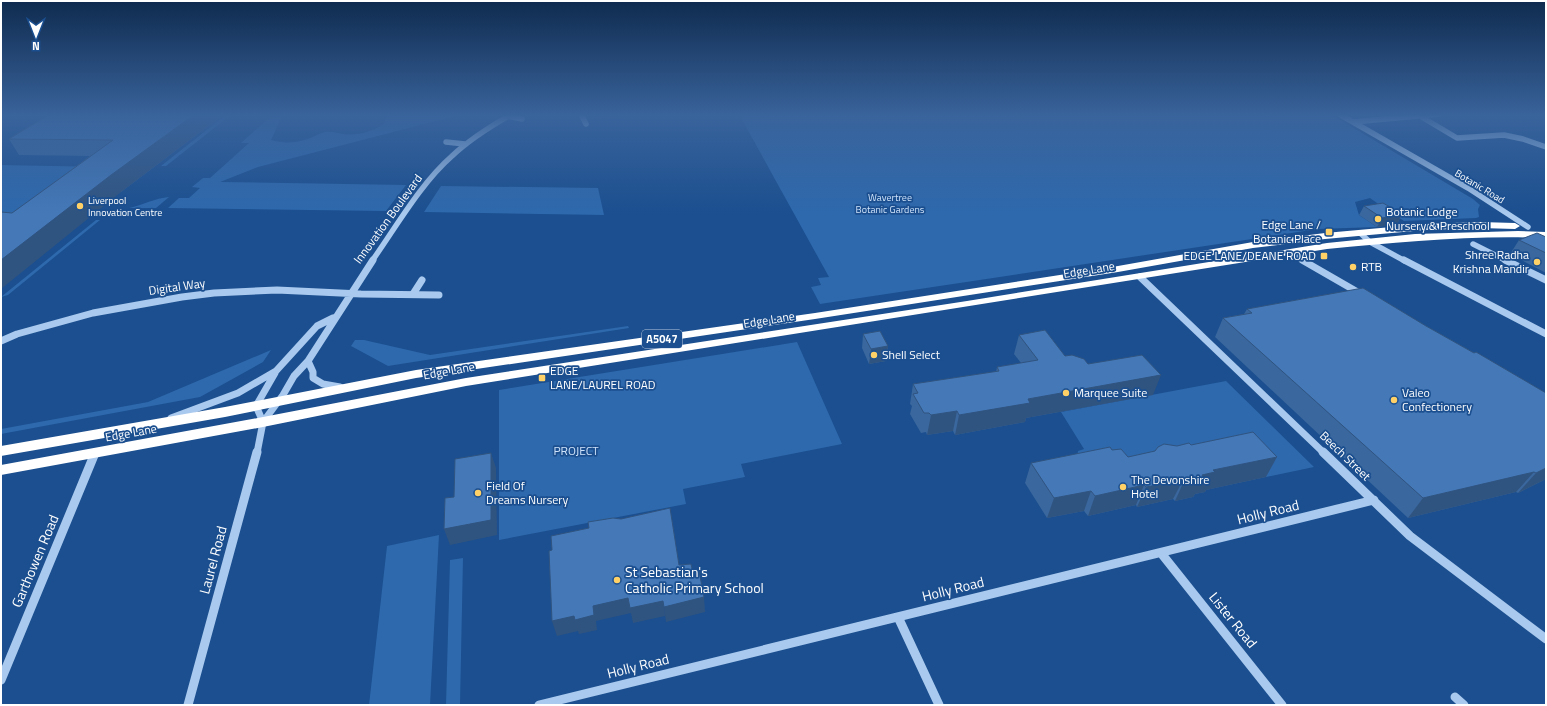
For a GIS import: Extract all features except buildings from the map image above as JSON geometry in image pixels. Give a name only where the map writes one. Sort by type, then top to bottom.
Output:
[{"type":"highway","name":"Edge Lane","points":[[1,451],[138,429],[416,374],[957,294],[1118,269],[1253,245],[1360,233],[1449,226],[1546,227]]},
{"type":"highway","name":"Edge Lane","points":[[1,470],[263,422],[466,382],[1140,277],[1246,258],[1291,253],[1328,246],[1408,237],[1462,235],[1546,235]]},
{"type":"street","name":"Innovation Boulevard","points":[[263,422],[278,402],[294,376],[308,361],[333,318],[360,277],[420,193],[443,164],[462,147]]},
{"type":"street","name":"Botanic Road","points":[[1396,147],[1468,188],[1528,227]]},
{"type":"street","points":[[1360,233],[1370,242],[1546,334]]},
{"type":"street","points":[[1473,244],[1546,280]]},
{"type":"street","points":[[1291,253],[1369,299]]},
{"type":"street","name":"Beech Street","points":[[1140,277],[1410,536],[1546,639]]},
{"type":"street","points":[[413,294],[422,280]]},
{"type":"street","name":"Digital Way","points":[[1,341],[17,334],[93,313],[182,297],[214,293],[277,290],[361,294],[439,294]]},
{"type":"street","name":"Edge Lane","points":[[138,429],[202,408],[238,393],[276,371],[317,326],[333,318]]},
{"type":"street","points":[[308,361],[314,378],[318,383],[324,386],[346,387]]},
{"type":"street","points":[[263,422],[256,406],[276,371]]},
{"type":"street","name":"Laurel Road","points":[[188,705],[259,446],[263,422]]},
{"type":"street","name":"Garthowen Road","points":[[1,680],[95,453]]},
{"type":"street","name":"Holly Road","points":[[539,705],[557,703],[898,617],[1374,500]]},
{"type":"street","name":"Lister Road","points":[[1161,553],[1282,705]]},
{"type":"street","points":[[898,617],[939,705]]},
{"type":"street","points":[[1455,697],[1464,705]]},
{"type":"green space","points":[[185,147],[190,147],[166,166],[161,166]]},
{"type":"green space","points":[[245,147],[335,147],[258,167],[220,182],[406,185],[386,211],[168,208],[179,198],[189,198],[200,188],[192,187],[203,178],[210,178]]},
{"type":"green space","name":"Wavertree Botanic Gardens","points":[[757,147],[1385,147],[1473,199],[1480,205],[1478,209],[1479,217],[1476,218],[1404,221],[1370,198],[1355,202],[1359,215],[1377,227],[1318,229],[820,304],[811,287],[821,285],[818,278],[829,277]]},
{"type":"green space","points":[[1,165],[107,167],[1,219]]},
{"type":"green space","points":[[441,186],[598,188],[604,215],[424,212]]},
{"type":"green space","points":[[169,197],[156,208],[129,208],[159,199]]},
{"type":"green space","points":[[96,220],[100,220],[8,295],[1,297]]},
{"type":"green space","points":[[628,326],[629,328],[388,366],[351,346],[355,340],[364,340],[430,355]]},
{"type":"green space","name":"PROJECT","points":[[797,342],[842,444],[741,464],[745,477],[683,489],[686,504],[499,540],[499,390]]},
{"type":"green space","points":[[271,350],[263,362],[200,397],[1,434],[1,429],[148,402]]},
{"type":"green space","points":[[1226,381],[1314,467],[1266,477],[1182,465],[1077,457],[1078,451],[1084,449],[1061,412]]},
{"type":"green space","points":[[439,535],[430,705],[369,705],[387,546]]},
{"type":"green space","points":[[463,558],[460,705],[446,705],[450,560]]},
{"type":"place","name":"Liverpool Innovation Centre","points":[[80,206]]},
{"type":"place","name":"Botanic Lodge Nursery & Preschool","points":[[1378,219]]},
{"type":"place","name":"Edge Lane / Botanic Place","points":[[1329,232]]},
{"type":"place","name":"EDGE LANE/DEANE ROAD","points":[[1324,256]]},
{"type":"place","name":"Shree Radha Krishna Mandir","points":[[1537,262]]},
{"type":"place","name":"RTB","points":[[1353,267]]},
{"type":"place","name":"Shell Select","points":[[874,355]]},
{"type":"place","name":"EDGE LANE/LAUREL ROAD","points":[[542,378]]},
{"type":"place","name":"Marquee Suite","points":[[1066,393]]},
{"type":"place","name":"Valeo Confectionery","points":[[1394,400]]},
{"type":"place","name":"The Devonshire Hotel","points":[[1123,487]]},
{"type":"place","name":"Field Of Dreams Nursery","points":[[478,493]]},
{"type":"place","name":"St Sebastian's Catholic Primary School","points":[[617,580]]}]
